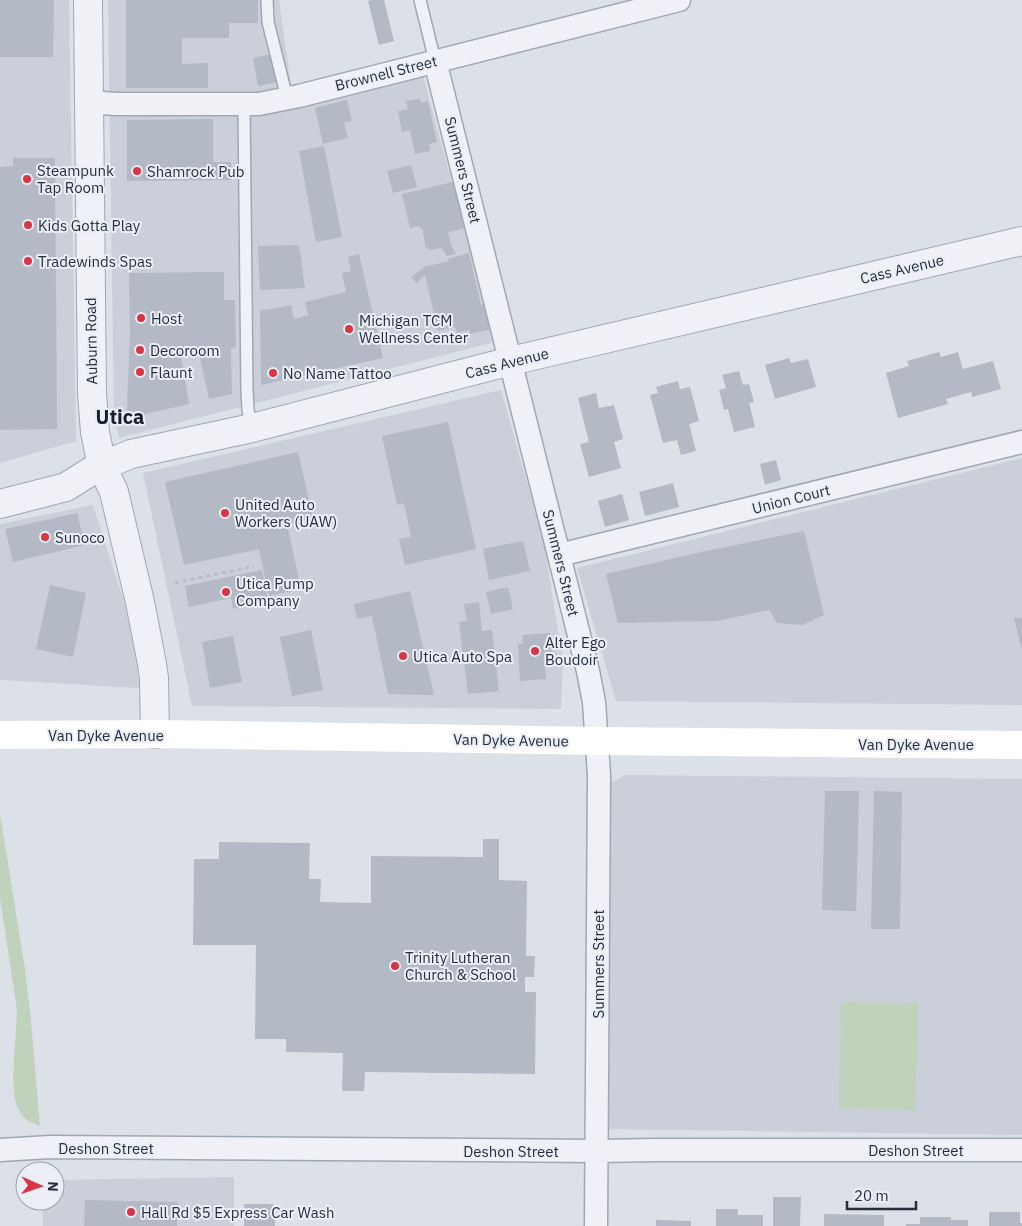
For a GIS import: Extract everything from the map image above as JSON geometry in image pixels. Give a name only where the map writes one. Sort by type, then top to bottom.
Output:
[{"type":"main road","name":"Van Dyke Avenue","points":[[0,735],[155,734],[1022,745]]},
{"type":"street","name":"Auburn Road","points":[[88,0],[92,394],[95,432],[102,466],[114,492],[140,602],[152,664],[155,734]]},
{"type":"street","name":"Brownell Street","points":[[89,102],[116,104],[259,104],[679,0]]},
{"type":"street","name":"Summers Street","points":[[436,61],[588,671],[594,702],[599,775],[596,1226]]},
{"type":"street","name":"Cass Avenue","points":[[0,504],[66,487],[92,470],[131,454],[252,428],[510,361],[1022,241]]},
{"type":"street","name":"Union Court","points":[[559,555],[1022,442]]},
{"type":"street","name":"Deshon Street","points":[[0,1150],[50,1147],[596,1151],[1022,1150]]},
{"type":"lane","points":[[267,0],[268,22],[287,98]]},
{"type":"lane","points":[[420,0],[436,61]]},
{"type":"lane","points":[[244,104],[247,391],[248,410],[252,428]]},
{"type":"path","points":[[175,583],[254,566]]},
{"type":"path","points":[[552,658],[564,656]]},
{"type":"shaded area","points":[[0,0],[69,0],[76,441],[0,463]]},
{"type":"shaded area","points":[[108,0],[279,0],[294,107],[422,72],[495,342],[119,438],[114,417]]},
{"type":"shaded area","points":[[501,390],[544,543],[563,662],[561,709],[192,706],[143,473]]},
{"type":"shaded area","points":[[1022,458],[1022,705],[616,701],[577,568]]},
{"type":"shaded area","points":[[93,505],[136,639],[139,688],[0,680],[0,524]]},
{"type":"shaded area","points":[[626,775],[1022,779],[1022,1135],[599,1129],[595,790]]},
{"type":"shaded area","points":[[234,1177],[234,1226],[43,1226],[43,1211],[65,1211],[65,1180]]},
{"type":"green space","points":[[0,814],[25,969],[40,1126],[22,1116],[16,1104],[14,1093],[13,1077],[17,1011],[0,898]]},
{"type":"green space","points":[[841,1002],[918,1003],[916,1110],[839,1108]]},
{"type":"building","points":[[0,0],[54,0],[53,57],[0,57]]},
{"type":"building","points":[[126,0],[258,0],[258,23],[229,23],[229,38],[182,38],[182,64],[208,63],[208,88],[126,88]]},
{"type":"building","points":[[384,0],[394,41],[379,45],[368,1]]},
{"type":"building","points":[[272,54],[278,82],[258,86],[253,58]]},
{"type":"building","points":[[420,99],[421,103],[428,101],[437,142],[429,144],[430,151],[415,154],[410,130],[402,132],[398,111],[408,109],[406,101]]},
{"type":"building","points":[[347,100],[352,121],[344,123],[348,138],[323,144],[315,108]]},
{"type":"building","points":[[213,119],[213,162],[231,162],[232,180],[127,181],[127,120]]},
{"type":"building","points":[[324,146],[342,237],[316,242],[299,151]]},
{"type":"building","points":[[13,158],[55,158],[57,429],[0,430],[0,167],[13,166]]},
{"type":"building","points":[[411,165],[417,187],[393,193],[387,171]]},
{"type":"building","points":[[457,181],[468,228],[448,232],[451,245],[456,254],[447,256],[442,248],[429,250],[428,247],[426,248],[422,228],[419,228],[419,226],[410,228],[402,194]]},
{"type":"building","points":[[299,245],[305,288],[260,290],[258,246]]},
{"type":"building","points":[[469,253],[481,305],[486,304],[492,329],[470,334],[469,330],[457,333],[455,327],[438,331],[425,275],[416,283],[411,277],[424,267],[449,261],[448,259]]},
{"type":"building","points":[[359,254],[383,358],[261,385],[260,310],[291,305],[294,319],[308,315],[305,302],[346,292],[342,273],[351,271],[348,257]]},
{"type":"building","points":[[224,272],[224,300],[235,300],[236,347],[231,348],[232,394],[209,399],[199,353],[181,355],[189,404],[136,416],[127,410],[130,334],[129,273]]},
{"type":"building","points":[[939,352],[941,357],[958,352],[963,369],[993,361],[1001,389],[972,397],[971,392],[946,399],[948,404],[898,418],[886,373],[909,366],[907,361]]},
{"type":"building","points":[[789,358],[791,363],[808,359],[816,387],[775,399],[765,365]]},
{"type":"building","points":[[739,371],[743,385],[749,384],[754,402],[749,403],[755,427],[734,432],[728,409],[724,410],[719,390],[726,388],[722,375]]},
{"type":"building","points":[[678,381],[680,389],[690,387],[699,421],[689,424],[696,451],[681,455],[677,440],[663,443],[650,395],[658,393],[656,387]]},
{"type":"building","points":[[596,393],[599,408],[614,405],[623,439],[614,442],[621,468],[589,477],[580,444],[589,442],[578,398]]},
{"type":"building","points":[[448,422],[476,549],[405,565],[399,539],[411,537],[404,503],[397,505],[382,436]]},
{"type":"building","points":[[298,452],[313,518],[287,524],[301,589],[269,596],[259,549],[184,565],[165,482]]},
{"type":"building","points":[[776,460],[781,480],[765,485],[760,464]]},
{"type":"building","points":[[673,483],[679,507],[645,516],[639,492]]},
{"type":"building","points":[[622,494],[629,520],[605,527],[598,501]]},
{"type":"building","name":"Sunoco","points":[[77,513],[85,545],[13,562],[5,529]]},
{"type":"building","points":[[804,531],[824,615],[802,625],[777,623],[769,610],[717,621],[618,623],[606,574]]},
{"type":"building","points":[[523,541],[530,571],[489,580],[483,549]]},
{"type":"building","name":"Utica Pump Company","points":[[262,570],[268,601],[233,609],[231,598],[189,607],[185,586]]},
{"type":"building","points":[[50,585],[86,593],[73,657],[36,649]]},
{"type":"building","points":[[508,587],[513,609],[491,614],[486,592]]},
{"type":"building","name":"Utica Auto Spa","points":[[410,591],[434,695],[388,694],[372,616],[357,619],[354,604]]},
{"type":"building","points":[[479,602],[482,631],[492,630],[499,691],[468,694],[459,622],[467,621],[464,604]]},
{"type":"building","points":[[1014,618],[1022,618],[1022,647],[1021,647]]},
{"type":"building","points":[[311,630],[323,690],[292,696],[280,637]]},
{"type":"building","name":"Alter Ego Boudoir","points":[[550,633],[552,662],[545,662],[546,679],[520,681],[518,644],[523,644],[522,635]]},
{"type":"building","points":[[233,636],[242,682],[210,688],[202,642]]},
{"type":"building","points":[[825,791],[859,791],[856,911],[822,910]]},
{"type":"building","points":[[874,791],[902,792],[900,929],[871,929]]},
{"type":"building","name":"Trinity Lutheran Church & School","points":[[483,839],[499,839],[499,880],[527,881],[526,956],[535,956],[534,977],[525,977],[525,992],[536,992],[535,1074],[365,1072],[364,1091],[342,1091],[343,1053],[286,1052],[286,1039],[255,1039],[256,945],[193,945],[194,859],[219,859],[219,842],[310,843],[309,879],[321,879],[320,902],[371,903],[371,856],[483,857]]},
{"type":"building","points":[[773,1197],[801,1197],[800,1226],[773,1226]]},
{"type":"building","name":"Hall Rd $5 Express Car Wash","points":[[85,1200],[178,1202],[177,1226],[84,1226]]},
{"type":"building","points":[[244,1204],[273,1204],[275,1226],[244,1226]]},
{"type":"building","points":[[716,1209],[738,1209],[738,1215],[763,1215],[763,1226],[716,1226]]},
{"type":"building","points":[[989,1212],[1020,1212],[1020,1223],[1022,1223],[1022,1226],[989,1226]]},
{"type":"building","points":[[824,1214],[884,1215],[884,1226],[824,1226]]},
{"type":"building","points":[[920,1217],[951,1217],[951,1220],[968,1220],[968,1226],[906,1226],[906,1224],[920,1224]]},
{"type":"building","points":[[656,1220],[691,1221],[691,1226],[656,1226]]},
{"type":"place","name":"Shamrock Pub","points":[[137,171]]},
{"type":"place","name":"Steampunk Tap Room","points":[[27,179]]},
{"type":"place","name":"Kids Gotta Play","points":[[28,225]]},
{"type":"place","name":"Tradewinds Spas","points":[[28,261]]},
{"type":"place","name":"Host","points":[[141,318]]},
{"type":"place","name":"Michigan TCM Wellness Center","points":[[349,329]]},
{"type":"place","name":"Decoroom","points":[[140,350]]},
{"type":"place","name":"Flaunt","points":[[140,372]]},
{"type":"place","name":"No Name Tattoo","points":[[273,373]]},
{"type":"place","name":"United Auto Workers (UAW)","points":[[225,513]]},
{"type":"place","name":"Sunoco","points":[[45,537]]},
{"type":"place","name":"Utica Pump Company","points":[[226,592]]},
{"type":"place","name":"Alter Ego Boudoir","points":[[535,651]]},
{"type":"place","name":"Utica Auto Spa","points":[[403,656]]},
{"type":"place","name":"Trinity Lutheran Church & School","points":[[395,966]]},
{"type":"place","name":"Hall Rd $5 Express Car Wash","points":[[131,1212]]},
{"type":"district","name":"Utica","points":[[120,416]]}]
